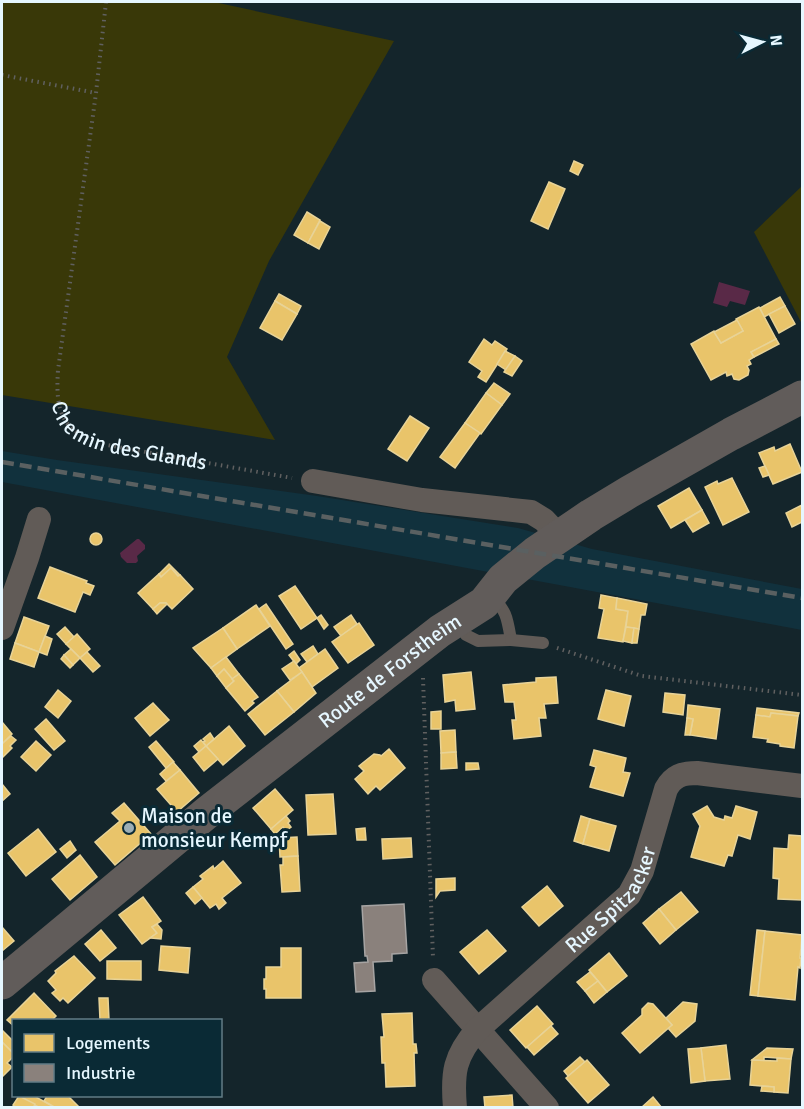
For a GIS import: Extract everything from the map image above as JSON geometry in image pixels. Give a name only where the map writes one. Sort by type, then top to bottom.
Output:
[{"type":"street","name":"Route de Forstheim","points":[[2,983],[219,804],[440,631],[484,603],[507,575],[559,536],[629,492],[730,434],[802,397]]},
{"type":"street","points":[[313,482],[422,500],[531,512],[544,520],[559,536]]},
{"type":"street","points":[[2,628],[39,519]]},
{"type":"street","name":"Rue Spitzacker","points":[[455,1107],[454,1083],[457,1062],[468,1041],[478,1029],[629,895],[642,871],[666,789],[674,778],[688,773],[697,773],[802,786]]},
{"type":"street","points":[[434,980],[546,1107]]},
{"type":"lane","points":[[491,595],[504,609],[511,640]]},
{"type":"lane","points":[[459,620],[466,635],[478,641],[511,640],[543,643]]},
{"type":"path","name":"Chemin des Glands","points":[[106,2],[96,93],[58,370],[59,409],[72,430],[107,445],[313,482]]},
{"type":"path","points":[[2,75],[96,93]]},
{"type":"path","points":[[543,643],[642,676],[802,695]]},
{"type":"path","points":[[421,647],[424,652],[422,661],[434,980]]},
{"type":"shaded area","points":[[2,2],[214,2],[394,41],[269,261],[227,357],[275,440],[2,395]]},
{"type":"shaded area","points":[[802,186],[802,324],[754,232]]},
{"type":"shaded area","points":[[719,282],[750,291],[745,305],[730,301],[727,307],[713,303]]},
{"type":"shaded area","points":[[2,451],[317,496],[518,528],[592,549],[802,589],[802,630],[2,482]]},
{"type":"shaded area","points":[[137,539],[145,545],[145,549],[137,556],[136,563],[127,563],[120,553]]},
{"type":"building: Logements","points":[[574,161],[583,165],[578,175],[570,171]]},
{"type":"building: Logements","points":[[549,182],[565,189],[548,229],[531,221]]},
{"type":"building: Logements","points":[[307,212],[320,220],[308,243],[294,235]]},
{"type":"building: Logements","points":[[320,221],[330,227],[319,249],[308,243]]},
{"type":"building: Logements","points":[[279,294],[301,306],[297,314],[275,301]]},
{"type":"building: Logements","points":[[780,297],[785,306],[764,317],[760,308]]},
{"type":"building: Logements","points":[[275,301],[297,314],[282,340],[260,328]]},
{"type":"building: Logements","points":[[785,306],[795,324],[779,333],[769,314]]},
{"type":"building: Logements","points":[[759,307],[776,339],[751,352],[754,357],[749,360],[751,364],[747,366],[748,375],[739,380],[734,379],[732,374],[727,376],[726,372],[711,380],[691,344],[714,331],[721,343],[743,331],[736,319]]},
{"type":"building: Logements","points":[[737,320],[743,331],[721,343],[714,332]]},
{"type":"building: Logements","points":[[484,339],[492,345],[495,341],[507,349],[486,382],[478,377],[482,371],[469,362]]},
{"type":"building: Logements","points":[[776,339],[779,344],[754,357],[751,352]]},
{"type":"building: Logements","points":[[505,351],[515,356],[506,370],[497,364]]},
{"type":"building: Logements","points":[[515,356],[522,361],[512,376],[504,372]]},
{"type":"building: Logements","points":[[494,383],[510,394],[502,405],[486,393]]},
{"type":"building: Logements","points":[[486,393],[502,405],[481,434],[465,423]]},
{"type":"building: Logements","points":[[410,416],[429,428],[407,461],[388,449]]},
{"type":"building: Logements","points":[[465,423],[480,433],[455,468],[440,457]]},
{"type":"building: Logements","points":[[790,444],[802,472],[773,484],[759,453],[774,447],[775,451]]},
{"type":"building: Logements","points":[[765,466],[769,475],[763,477],[759,468]]},
{"type":"building: Logements","points":[[732,478],[749,512],[723,525],[705,487],[717,481],[718,484]]},
{"type":"building: Logements","points":[[689,488],[702,510],[671,528],[658,506]]},
{"type":"building: Logements","points":[[802,505],[802,522],[792,527],[786,513]]},
{"type":"building: Logements","points":[[702,510],[709,523],[693,532],[685,520]]},
{"type":"building: Logements","points":[[98,533],[102,539],[98,545],[94,545],[90,537]]},
{"type":"building: Logements","points":[[169,564],[180,575],[178,576],[171,568],[161,577],[159,574]]},
{"type":"building: Logements","points":[[50,567],[87,581],[86,583],[94,586],[90,595],[83,592],[75,612],[38,598]]},
{"type":"building: Logements","points":[[171,568],[193,589],[172,609],[166,603],[160,603],[153,609],[138,593],[159,574],[161,577]]},
{"type":"building: Logements","points":[[295,586],[317,618],[301,629],[279,596]]},
{"type":"building: Logements","points":[[601,595],[617,598],[616,609],[628,611],[623,642],[598,638],[604,609],[599,608]]},
{"type":"building: Logements","points":[[617,598],[647,604],[645,615],[641,615],[639,629],[626,627],[628,611],[616,609]]},
{"type":"building: Logements","points":[[160,603],[167,604],[157,614],[153,609]]},
{"type":"building: Logements","points":[[266,604],[293,644],[286,649],[259,609]]},
{"type":"building: Logements","points":[[256,605],[270,626],[237,649],[223,628]]},
{"type":"building: Logements","points":[[321,615],[328,625],[324,629],[317,618]]},
{"type":"building: Logements","points":[[351,615],[357,624],[341,636],[334,627]]},
{"type":"building: Logements","points":[[24,617],[49,626],[39,652],[15,643]]},
{"type":"building: Logements","points":[[359,623],[374,645],[348,663],[332,642]]},
{"type":"building: Logements","points":[[65,627],[74,637],[66,644],[57,634]]},
{"type":"building: Logements","points":[[626,627],[634,628],[632,643],[623,641]]},
{"type":"building: Logements","points":[[223,628],[237,649],[211,668],[193,648]]},
{"type":"building: Logements","points":[[634,628],[639,629],[637,643],[632,643]]},
{"type":"building: Logements","points":[[77,634],[90,649],[80,658],[66,644]]},
{"type":"building: Logements","points":[[45,636],[52,639],[47,655],[39,652]]},
{"type":"building: Logements","points":[[15,643],[39,652],[34,667],[10,659]]},
{"type":"building: Logements","points":[[313,646],[318,654],[307,662],[301,654]]},
{"type":"building: Logements","points":[[71,649],[80,658],[73,665],[64,655]]},
{"type":"building: Logements","points":[[325,649],[338,668],[312,687],[299,668]]},
{"type":"building: Logements","points":[[294,651],[300,660],[296,664],[289,655]]},
{"type":"building: Logements","points":[[87,652],[100,666],[93,672],[80,658]]},
{"type":"building: Logements","points":[[64,655],[73,665],[70,668],[61,659]]},
{"type":"building: Logements","points":[[226,657],[239,674],[232,679],[224,669],[217,676],[211,668]]},
{"type":"building: Logements","points":[[294,661],[302,672],[290,680],[282,669]]},
{"type":"building: Logements","points":[[224,669],[234,681],[226,688],[217,676]]},
{"type":"building: Logements","points":[[302,672],[316,693],[294,712],[277,691]]},
{"type":"building: Logements","points":[[471,672],[475,709],[456,711],[455,700],[445,702],[443,675]]},
{"type":"building: Logements","points":[[239,674],[258,697],[245,711],[226,688]]},
{"type":"building: Logements","points":[[556,677],[558,703],[544,704],[546,718],[539,718],[541,736],[514,739],[512,720],[516,720],[514,702],[505,702],[503,685],[536,682],[536,678]]},
{"type":"building: Logements","points":[[58,690],[71,701],[58,718],[45,707]]},
{"type":"building: Logements","points":[[606,690],[631,696],[624,726],[598,719]]},
{"type":"building: Logements","points":[[277,691],[294,712],[265,735],[248,714]]},
{"type":"building: Logements","points":[[665,693],[685,695],[683,715],[663,712]]},
{"type":"building: Logements","points":[[153,703],[169,720],[150,736],[135,718]]},
{"type":"building: Logements","points":[[688,705],[720,709],[716,739],[690,735],[693,719],[687,718]]},
{"type":"building: Logements","points":[[757,708],[799,713],[798,716],[771,713],[770,717],[756,715]]},
{"type":"building: Logements","points":[[441,711],[441,729],[431,729],[431,712]]},
{"type":"building: Logements","points":[[771,713],[798,716],[794,748],[767,742],[768,739],[753,737],[756,715],[770,717]]},
{"type":"building: Logements","points":[[687,718],[693,719],[690,735],[685,735]]},
{"type":"building: Logements","points":[[46,719],[65,741],[54,750],[35,729]]},
{"type":"building: Logements","points":[[2,722],[12,734],[2,744]]},
{"type":"building: Logements","points":[[229,726],[245,746],[223,765],[206,746]]},
{"type":"building: Logements","points":[[455,730],[456,752],[441,753],[440,731]]},
{"type":"building: Logements","points":[[210,733],[214,739],[206,746],[203,739]]},
{"type":"building: Logements","points":[[11,736],[16,740],[2,758],[2,744]]},
{"type":"building: Logements","points":[[201,740],[206,746],[199,752],[194,746]]},
{"type":"building: Logements","points":[[36,741],[51,755],[36,771],[21,757]]},
{"type":"building: Logements","points":[[156,741],[174,762],[166,768],[149,747]]},
{"type":"building: Logements","points":[[206,746],[218,759],[204,771],[193,757]]},
{"type":"building: Logements","points":[[389,749],[405,768],[380,790],[376,786],[368,794],[355,779],[364,771],[359,766],[374,754],[381,756]]},
{"type":"building: Logements","points":[[594,750],[626,758],[623,772],[630,773],[623,796],[590,787],[596,767],[590,765]]},
{"type":"building: Logements","points":[[456,752],[457,768],[441,769],[441,753]]},
{"type":"building: Logements","points":[[173,762],[180,770],[166,781],[160,774]]},
{"type":"building: Logements","points":[[466,763],[478,763],[479,769],[466,770]]},
{"type":"building: Logements","points":[[180,770],[199,793],[177,812],[157,789]]},
{"type":"building: Logements","points":[[2,784],[10,794],[2,801]]},
{"type":"building: Logements","points":[[275,789],[293,810],[271,829],[253,808]]},
{"type":"building: Logements","points":[[333,794],[336,834],[308,835],[306,795]]},
{"type":"building: Logements","name":"Maison de monsieur Kempf","points":[[124,803],[151,834],[115,865],[95,842],[120,821],[112,813]]},
{"type":"building: Logements","points":[[707,806],[714,817],[724,820],[725,816],[732,818],[736,806],[757,812],[750,839],[738,835],[732,856],[728,855],[724,866],[691,857],[700,826],[693,814]]},
{"type":"building: Logements","points":[[286,816],[291,827],[286,831],[283,827],[275,834],[271,829]]},
{"type":"building: Logements","points":[[581,816],[590,819],[583,844],[574,841]]},
{"type":"building: Logements","points":[[590,819],[616,826],[609,851],[583,844]]},
{"type":"building: Logements","points":[[365,828],[366,840],[357,840],[356,829]]},
{"type":"building: Logements","points":[[38,829],[56,852],[26,876],[8,853]]},
{"type":"building: Logements","points":[[789,835],[802,836],[802,900],[778,899],[779,879],[773,878],[774,848],[788,849]]},
{"type":"building: Logements","points":[[297,837],[298,856],[280,857],[279,838]]},
{"type":"building: Logements","points":[[411,838],[412,857],[383,859],[382,839]]},
{"type":"building: Logements","points":[[70,841],[76,850],[67,858],[60,849]]},
{"type":"building: Logements","points":[[80,855],[97,877],[70,900],[52,879]]},
{"type":"building: Logements","points":[[298,856],[300,891],[282,892],[280,865],[283,865],[283,857]]},
{"type":"building: Logements","points":[[223,861],[241,883],[222,898],[226,903],[219,909],[216,904],[210,908],[193,887],[203,879],[200,876]]},
{"type":"building: Logements","points":[[455,878],[455,890],[440,891],[436,897],[436,879]]},
{"type":"building: Logements","points":[[547,886],[563,906],[539,926],[522,907]]},
{"type":"building: Logements","points":[[193,887],[202,898],[195,904],[186,893]]},
{"type":"building: Logements","points":[[681,892],[698,912],[676,930],[659,909]]},
{"type":"building: Logements","points":[[143,897],[161,921],[152,927],[157,933],[142,944],[119,915]]},
{"type":"building: Logements","points":[[659,909],[676,930],[660,944],[643,923]]},
{"type":"building: Logements","points":[[157,924],[162,930],[161,939],[150,938],[157,933],[152,927]]},
{"type":"building: Logements","points":[[2,927],[14,941],[2,951]]},
{"type":"building: Logements","points":[[101,930],[116,948],[100,961],[85,944]]},
{"type":"building: Logements","points":[[487,930],[506,951],[479,974],[460,952]]},
{"type":"building: Logements","points":[[757,930],[765,931],[758,996],[750,995]]},
{"type":"building: Logements","points":[[765,931],[802,935],[795,1000],[758,996]]},
{"type":"building: Logements","points":[[161,946],[190,948],[188,973],[159,970]]},
{"type":"building: Logements","points":[[281,948],[301,948],[301,998],[266,998],[264,979],[266,979],[266,967],[281,967]]},
{"type":"building: Logements","points":[[609,953],[627,976],[607,992],[589,970]]},
{"type":"building: Logements","points":[[74,956],[95,978],[68,1003],[63,998],[60,1001],[52,993],[56,990],[48,981],[56,973],[55,971]]},
{"type":"building: Logements","points":[[107,961],[141,961],[141,980],[107,979]]},
{"type":"building: Logements","points":[[590,972],[598,981],[585,991],[577,982]]},
{"type":"building: Logements","points":[[598,981],[607,992],[594,1003],[585,991]]},
{"type":"building: Logements","points":[[34,993],[56,1016],[53,1019],[12,1019],[12,1024],[7,1020]]},
{"type":"building: Logements","points":[[99,998],[108,998],[109,1019],[100,1019]]},
{"type":"building: Logements","points":[[683,1002],[697,1004],[695,1021],[676,1037],[668,1028],[672,1025],[666,1018]]},
{"type":"building: Logements","points":[[648,1003],[653,1004],[672,1025],[640,1053],[622,1033],[642,1015],[642,1009]]},
{"type":"building: Logements","points":[[537,1006],[553,1024],[526,1048],[510,1030]]},
{"type":"building: Logements","points":[[412,1013],[413,1044],[416,1044],[417,1053],[414,1053],[415,1086],[386,1087],[385,1063],[382,1063],[381,1037],[384,1037],[382,1014]]},
{"type":"building: Logements","points":[[551,1026],[558,1034],[534,1055],[527,1047]]},
{"type":"building: Logements","points":[[2,1030],[12,1040],[12,1052],[2,1042]]},
{"type":"building: Logements","points":[[2,1042],[12,1052],[12,1058],[7,1063],[12,1067],[2,1077]]},
{"type":"building: Logements","points":[[726,1045],[730,1079],[705,1081],[701,1048]]},
{"type":"building: Logements","points":[[701,1048],[705,1081],[691,1083],[688,1049]]},
{"type":"building: Logements","points":[[767,1048],[793,1049],[791,1059],[764,1057],[764,1061],[752,1060]]},
{"type":"building: Logements","points":[[580,1057],[585,1062],[568,1076],[564,1071]]},
{"type":"building: Logements","points":[[777,1058],[791,1059],[788,1093],[774,1092],[774,1087],[750,1085],[752,1060],[777,1061]]},
{"type":"building: Logements","points":[[587,1060],[609,1085],[588,1103],[566,1078]]},
{"type":"building: Logements","points":[[762,1086],[774,1087],[774,1092],[761,1091]]},
{"type":"building: Logements","points":[[512,1095],[513,1108],[485,1108],[484,1097]]},
{"type":"building: Logements","points":[[18,1097],[35,1104],[33,1108],[17,1108],[13,1105]]},
{"type":"building: Logements","points":[[21,1097],[36,1097],[56,1108],[40,1108]]},
{"type":"building: Logements","points":[[46,1097],[69,1097],[80,1108],[56,1108],[44,1101]]},
{"type":"building: Logements","points":[[653,1097],[662,1108],[641,1108]]},
{"type":"building: Industrie","points":[[404,904],[407,953],[392,954],[392,961],[373,962],[375,991],[356,992],[354,963],[368,962],[365,956],[362,906]]},
{"type":"railway","points":[[2,462],[802,598]]},
{"type":"place","name":"Maison de monsieur Kempf","points":[[129,828]]}]
